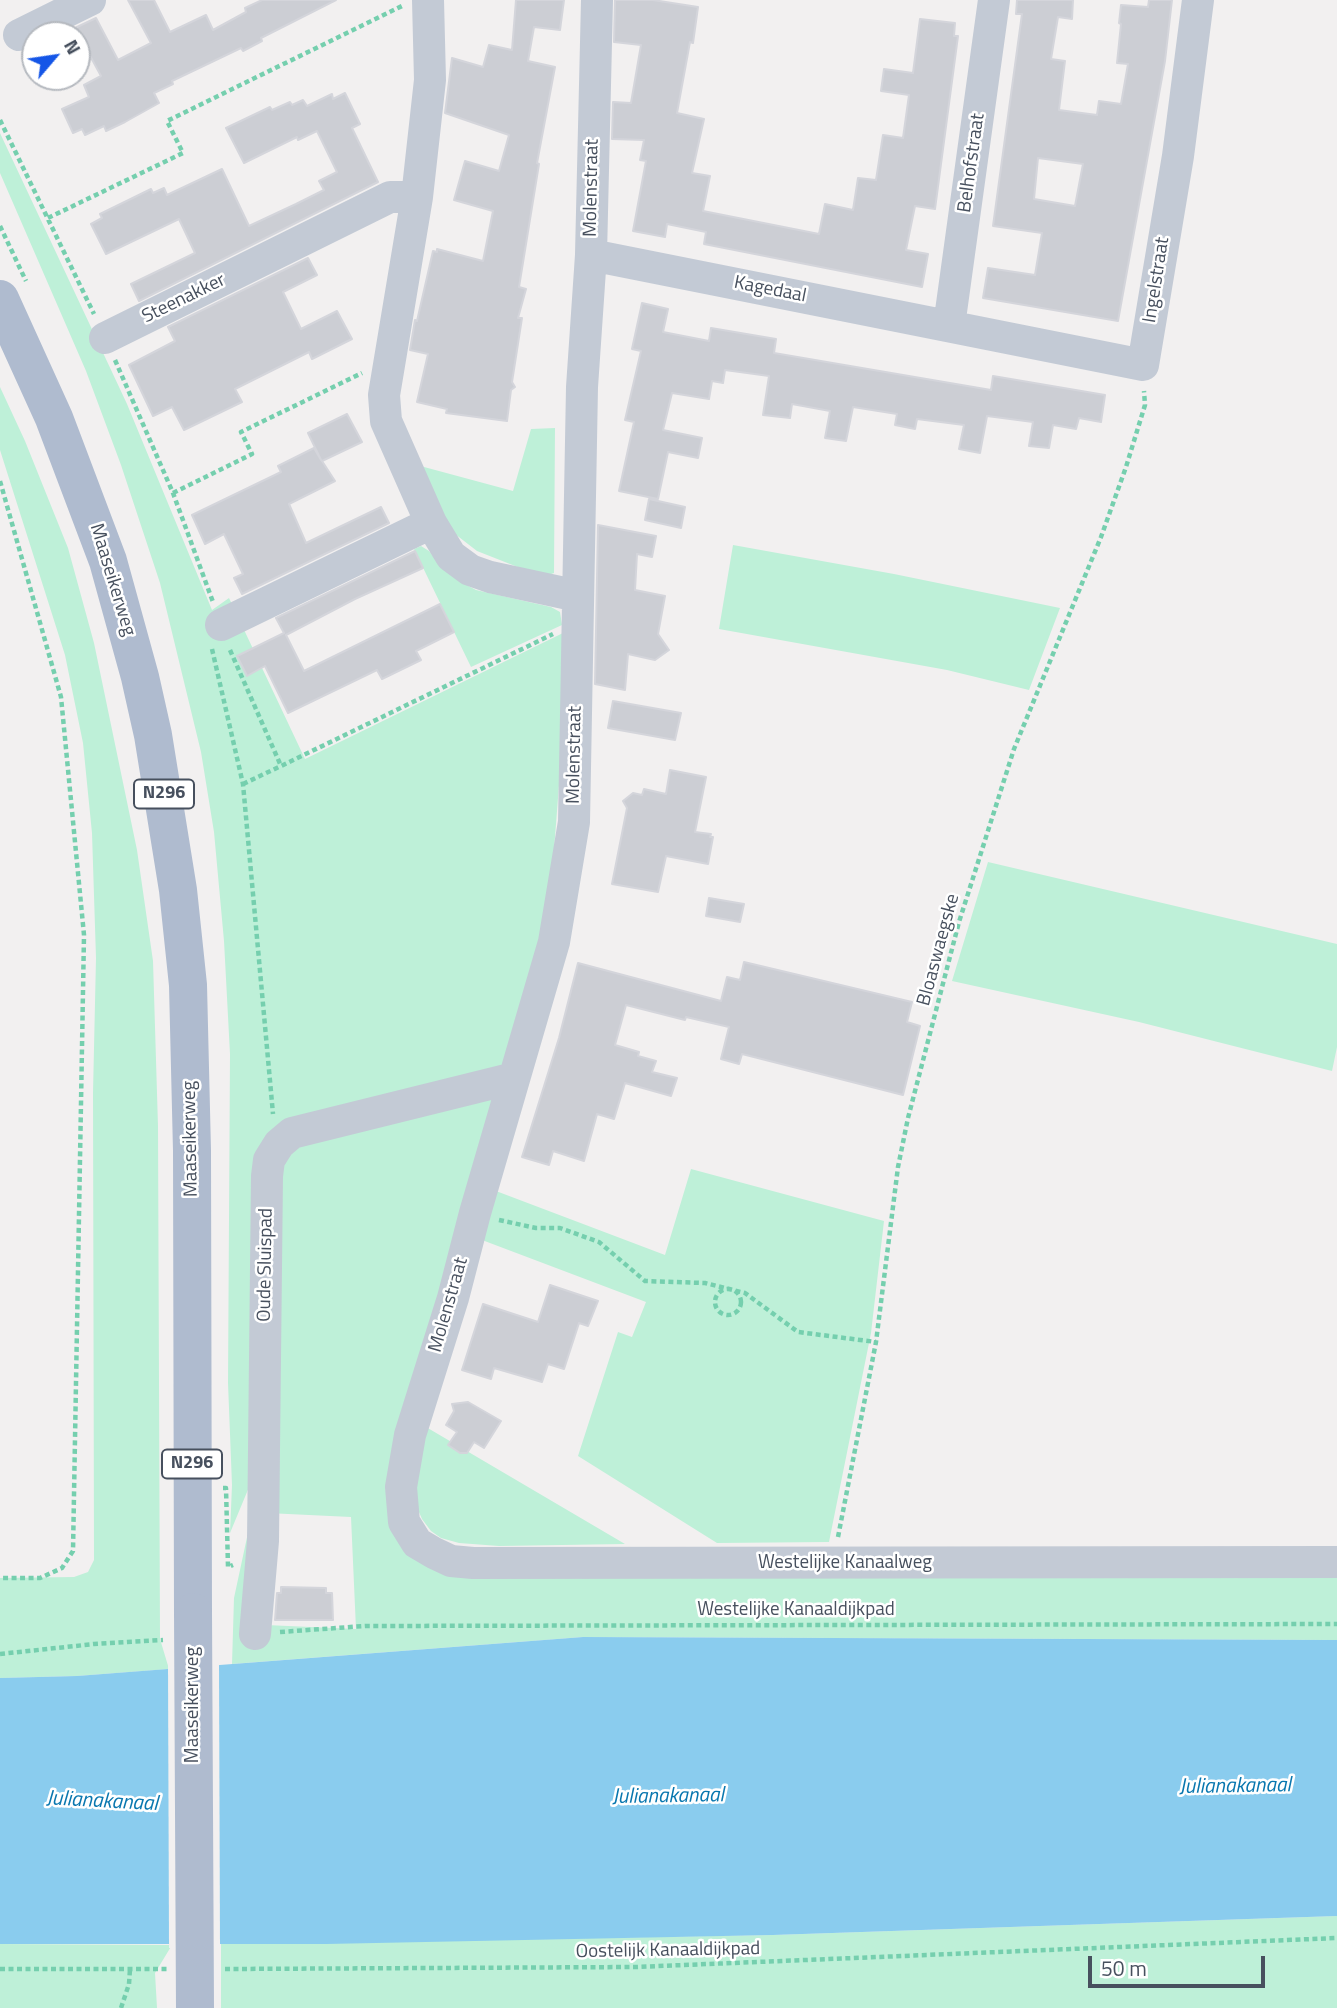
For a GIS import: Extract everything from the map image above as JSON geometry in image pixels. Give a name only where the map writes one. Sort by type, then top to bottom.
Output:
[{"type":"main road","name":"Maaseikerweg","points":[[0,299],[54,418],[108,561],[153,735],[178,890],[188,985],[192,1151],[195,2008]]},
{"type":"street","points":[[19,35],[90,0]]},
{"type":"street","points":[[428,0],[430,80],[417,197],[384,396],[386,421],[431,523],[451,556],[470,570],[578,610]]},
{"type":"street","name":"Molenstraat","points":[[401,1487],[410,1435],[453,1298],[554,942],[574,822],[582,387],[591,254],[597,0]]},
{"type":"street","name":"Belhofstraat","points":[[950,326],[994,0]]},
{"type":"street","name":"Ingelstraat","points":[[1143,365],[1178,156],[1198,0]]},
{"type":"street","name":"Steenakker","points":[[106,338],[390,197],[417,197]]},
{"type":"street","name":"Kagedaal","points":[[591,254],[950,326]]},
{"type":"street","points":[[950,326],[1143,365]]},
{"type":"street","points":[[221,625],[431,523]]},
{"type":"street","points":[[279,1144],[292,1133],[514,1078]]},
{"type":"street","name":"Oude Sluispad","points":[[255,1634],[262,1541],[267,1176],[270,1160],[279,1144]]},
{"type":"street","name":"Westelijke Kanaalweg","points":[[401,1487],[404,1522],[417,1543],[451,1561],[473,1563],[1337,1562]]},
{"type":"path","points":[[48,218],[183,153],[167,121],[414,0]]},
{"type":"path","points":[[0,120],[106,338],[173,493],[243,683],[281,766]]},
{"type":"path","points":[[173,493],[252,454],[241,432],[390,359]]},
{"type":"path","name":"Bloaswaegske","points":[[834,1563],[876,1342],[905,1130],[959,922],[1014,749],[1101,537],[1126,467],[1144,405],[1143,365]]},
{"type":"path","points":[[0,481],[61,697],[84,935],[73,1551],[62,1568],[40,1578],[0,1578]]},
{"type":"path","points":[[243,784],[578,610]]},
{"type":"path","points":[[221,625],[212,646],[243,784],[271,1103],[279,1144]]},
{"type":"path","points":[[475,1213],[536,1228],[560,1228],[600,1242],[645,1281],[693,1281],[745,1293],[798,1332],[876,1342]]},
{"type":"path","points":[[731,1289],[739,1295],[741,1304],[736,1312],[722,1314],[716,1307],[716,1297],[722,1290],[731,1289]]},
{"type":"path","points":[[226,1488],[228,1567],[232,1567],[233,1563]]},
{"type":"path","name":"Westelijke Kanaaldijkpad","points":[[255,1634],[365,1626],[1337,1624]]},
{"type":"path","points":[[0,1654],[165,1640]]},
{"type":"path","name":"Oostelijk Kanaaldijkpad","points":[[214,1969],[636,1967],[1337,1938]]},
{"type":"path","points":[[0,1969],[175,1969]]},
{"type":"path","points":[[121,2008],[129,1983],[130,1969]]},
{"type":"green space","points":[[0,133],[127,404],[212,610],[229,598],[305,759],[563,633],[566,694],[549,915],[467,1201],[402,1413],[424,1553],[1337,1561],[1337,1640],[583,1637],[232,1664],[234,1598],[258,1486],[243,1624],[356,1629],[351,1517],[267,1513],[269,1439],[230,1533],[230,1054],[224,941],[214,832],[201,752],[160,583],[86,371],[0,173]]},
{"type":"green space","points":[[0,387],[68,548],[94,643],[137,850],[153,961],[158,1126],[160,1639],[169,1669],[0,1678],[0,1578],[74,1577],[88,1572],[94,1560],[93,1093],[96,958],[92,833],[83,743],[65,655],[0,450]]},
{"type":"green space","points":[[555,428],[554,573],[543,577],[477,551],[455,534],[413,464],[513,491],[531,429]]},
{"type":"green space","points":[[733,545],[1060,608],[1029,690],[947,670],[719,629]]},
{"type":"green space","points":[[421,546],[461,582],[476,590],[551,607],[560,612],[562,625],[471,667],[414,549]]},
{"type":"green space","points":[[988,862],[1337,944],[1337,1047],[1332,1071],[1139,1022],[952,981]]},
{"type":"green space","points":[[691,1169],[884,1221],[871,1333],[829,1542],[717,1543],[578,1456],[618,1332],[632,1337],[646,1302],[482,1240],[496,1191],[665,1255]]},
{"type":"green space","points":[[426,1427],[625,1544],[499,1546],[459,1543],[441,1538],[431,1531],[422,1519],[412,1496]]},
{"type":"green space","points":[[1337,1916],[1337,2008],[221,2008],[221,1944],[773,1935]]},
{"type":"green space","points":[[0,1944],[172,1945],[155,1973],[157,2008],[0,2008]]},
{"type":"water","name":"Julianakanaal","points":[[583,1637],[1337,1640],[1337,1916],[773,1935],[326,1944],[0,1944],[0,1678],[77,1676]]},
{"type":"pier","points":[[219,1662],[220,1948],[169,1948],[168,1666]]},
{"type":"building","points":[[128,0],[154,0],[170,32],[206,15],[213,30],[262,0],[336,0],[261,38],[262,41],[243,51],[241,48],[172,81],[173,84],[154,93],[159,103],[125,122],[106,131],[104,126],[85,135],[82,129],[73,133],[62,109],[89,97],[86,91],[91,91],[91,81],[101,76],[91,58],[90,21],[96,18],[118,60],[151,43]]},
{"type":"building","points":[[516,0],[564,0],[560,30],[534,27],[528,61],[555,67],[537,163],[539,164],[519,287],[526,289],[518,318],[522,318],[512,382],[515,387],[511,390],[507,421],[446,413],[447,409],[417,402],[428,354],[410,350],[433,251],[437,252],[437,249],[483,261],[493,211],[454,200],[465,161],[499,171],[509,135],[445,113],[452,58],[483,67],[489,45],[512,50]]},
{"type":"building","points":[[615,0],[653,0],[698,7],[677,113],[704,119],[692,173],[710,176],[703,211],[819,234],[825,204],[853,210],[858,178],[876,180],[883,135],[903,138],[909,95],[881,91],[884,69],[913,73],[920,19],[955,23],[954,36],[958,36],[935,209],[915,206],[906,250],[928,254],[922,287],[704,244],[706,232],[667,224],[665,237],[633,231],[646,161],[640,160],[644,140],[612,139],[613,102],[631,103],[641,45],[614,42]]},
{"type":"building","points":[[1017,0],[1073,0],[1072,19],[1058,17],[1051,59],[1065,61],[1059,110],[1097,115],[1099,101],[1121,104],[1128,64],[1117,63],[1121,5],[1148,7],[1149,0],[1172,0],[1165,61],[1118,321],[983,298],[988,268],[1035,275],[1042,233],[993,226],[1022,14],[1016,14]],"holes":[[[1038,158],[1083,164],[1075,206],[1034,199]]]},
{"type":"building","points":[[345,93],[360,124],[352,128],[378,182],[139,301],[131,284],[195,253],[179,219],[106,254],[91,224],[102,218],[100,214],[151,189],[153,193],[164,188],[167,195],[222,169],[249,226],[296,204],[324,190],[319,181],[337,172],[317,131],[298,140],[297,137],[244,163],[226,128],[270,107],[272,110],[303,100],[307,106],[332,94],[333,99]]},
{"type":"building","points":[[308,258],[317,275],[283,292],[301,329],[337,311],[352,339],[312,359],[309,352],[235,389],[242,402],[184,430],[172,407],[153,416],[129,365],[175,341],[168,327]]},
{"type":"building","points":[[642,303],[668,309],[663,332],[709,341],[711,328],[776,339],[774,353],[991,390],[993,376],[1105,395],[1101,422],[1079,418],[1076,429],[1053,425],[1049,448],[1029,446],[1033,422],[987,416],[980,453],[959,449],[964,425],[917,419],[915,429],[895,425],[897,414],[853,407],[846,441],[825,438],[830,411],[792,404],[790,418],[763,415],[769,376],[725,370],[723,383],[712,381],[709,399],[672,393],[663,430],[702,438],[698,458],[668,452],[658,499],[619,491],[634,422],[625,420],[641,351],[632,349]]},
{"type":"building","points":[[347,414],[362,442],[322,461],[335,481],[289,504],[306,543],[381,507],[389,523],[242,594],[234,578],[243,574],[224,534],[205,544],[192,515],[281,472],[278,466],[314,448],[321,460],[308,433]]},
{"type":"building","points":[[649,499],[685,507],[681,528],[645,520]]},
{"type":"building","points":[[598,525],[656,536],[652,557],[637,554],[635,590],[665,596],[658,634],[669,650],[655,660],[628,654],[625,690],[595,684]]},
{"type":"building","points":[[415,551],[423,568],[286,635],[304,671],[440,604],[454,632],[416,651],[421,660],[382,679],[377,670],[288,713],[265,666],[247,676],[237,656],[284,633],[276,618]]},
{"type":"building","points":[[613,701],[681,713],[675,740],[608,728]]},
{"type":"building","points":[[670,770],[706,777],[695,832],[711,834],[710,837],[713,837],[708,864],[666,856],[658,892],[612,884],[627,808],[623,801],[633,793],[642,795],[644,789],[666,794]]},
{"type":"building","points":[[709,898],[744,904],[740,922],[706,916]]},
{"type":"building","points":[[744,962],[912,1002],[907,1022],[920,1026],[903,1095],[742,1054],[739,1064],[721,1059],[729,1027],[686,1017],[685,1020],[626,1005],[615,1045],[639,1052],[638,1056],[656,1061],[652,1072],[677,1078],[671,1096],[625,1083],[614,1119],[597,1114],[584,1161],[553,1151],[549,1165],[522,1157],[559,1038],[578,963],[721,1001],[727,977],[740,980]]},
{"type":"building","points":[[550,1285],[598,1301],[588,1326],[579,1323],[564,1369],[548,1364],[542,1382],[494,1368],[491,1379],[462,1370],[483,1304],[538,1322]]},
{"type":"building","points":[[468,1402],[501,1421],[484,1448],[474,1442],[467,1453],[460,1453],[448,1445],[457,1432],[446,1425],[454,1411],[452,1404]]},
{"type":"building","points":[[281,1587],[326,1588],[326,1593],[332,1593],[333,1620],[275,1620],[277,1593],[281,1593]]}]
